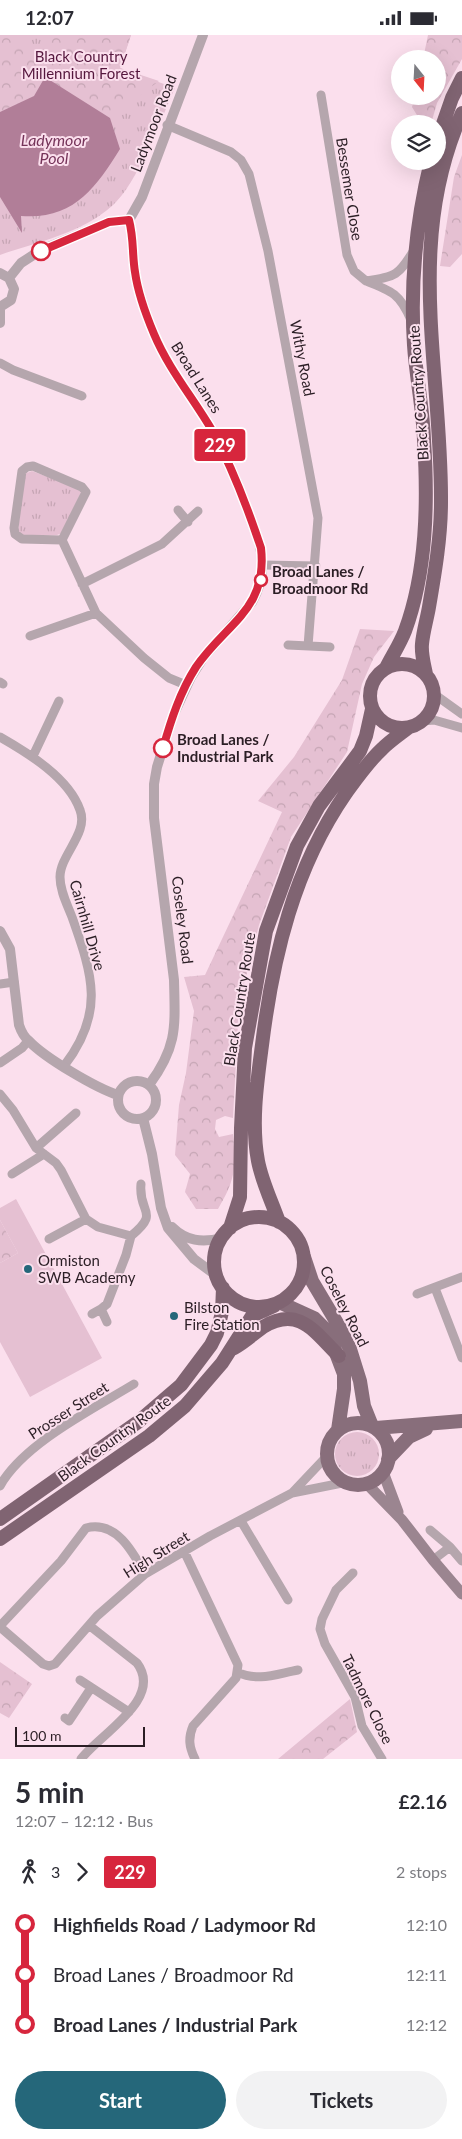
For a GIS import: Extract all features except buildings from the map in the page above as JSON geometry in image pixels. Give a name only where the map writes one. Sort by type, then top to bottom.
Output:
[{"type":"highway","points":[[446,115],[462,78]]},
{"type":"highway","name":"Black Country Route","points":[[426,674],[422,644],[437,560],[441,502],[428,293],[429,255],[439,185],[448,151],[462,113]]},
{"type":"highway","name":"Black Country Route","points":[[386,668],[405,632],[416,594],[422,556],[425,497],[424,439],[413,325],[415,248],[421,200],[429,170]]},
{"type":"highway","points":[[407,664],[420,669],[426,674],[434,695],[431,709],[422,721],[408,727],[390,726],[379,719],[372,709],[369,695],[371,686],[375,677],[386,668],[407,664]]},
{"type":"highway","name":"Black Country Route","points":[[226,1233],[240,1197],[245,1047],[266,931],[297,846],[319,806],[360,751],[366,736],[372,709]]},
{"type":"highway","name":"Black Country Route","points":[[279,1222],[258,1163],[256,1128],[258,1073],[280,937],[307,860],[332,814],[358,776],[381,750],[408,727]]},
{"type":"highway","points":[[256,1217],[279,1222],[296,1237],[304,1257],[303,1268],[298,1283],[290,1297],[278,1304],[261,1307],[248,1305],[234,1298],[220,1282],[215,1255],[226,1233],[243,1220],[256,1217]]},
{"type":"highway","name":"Black Country Route","points":[[0,1519],[138,1422],[181,1385],[206,1352],[217,1333],[222,1312],[220,1282]]},
{"type":"highway","name":"Black Country Route","points":[[3,1536],[149,1436],[185,1406],[199,1391],[229,1351],[252,1316],[278,1304]]},
{"type":"highway","points":[[229,1351],[274,1322],[295,1320],[302,1321],[311,1327],[338,1357]]},
{"type":"main road","name":"Coseley Road","points":[[304,1257],[312,1281],[340,1328],[350,1349],[360,1381],[364,1406],[374,1427]]},
{"type":"main road","name":"Coseley Road","points":[[278,1304],[314,1318],[328,1332],[344,1374],[344,1389],[338,1430]]},
{"type":"main road","points":[[455,1422],[416,1432],[388,1459],[383,1472],[366,1483],[356,1484],[347,1482],[332,1470],[328,1456],[329,1443],[338,1430],[353,1423],[374,1427],[455,1422]]},
{"type":"main road","points":[[374,1427],[387,1443],[388,1459]]},
{"type":"main road","points":[[383,1472],[402,1521]]},
{"type":"main road","points":[[366,1483],[402,1521],[432,1560],[462,1594]]},
{"type":"street","name":"Ladymoor Road","points":[[129,220],[142,197],[203,35]]},
{"type":"street","name":"Bessemer Close","points":[[321,95],[347,255],[354,271],[366,281],[392,291],[403,302],[413,325]]},
{"type":"street","name":"Withy Road","points":[[168,125],[231,152],[241,160],[249,174],[268,251],[318,518],[316,567],[308,646]]},
{"type":"street","points":[[0,323],[0,307],[7,305],[14,295],[12,283],[4,276],[41,251],[109,222],[129,220]]},
{"type":"street","name":"Broad Lanes","points":[[129,220],[134,239],[135,272],[141,298],[154,335],[170,367],[207,422],[224,452],[257,536],[263,565],[257,593],[252,602],[203,658],[186,685],[161,754]]},
{"type":"street","points":[[366,281],[389,278],[402,270],[415,248]]},
{"type":"street","points":[[0,363],[13,370],[82,396]]},
{"type":"street","points":[[27,467],[33,467],[82,487],[86,492],[62,540],[22,539],[14,534],[22,471],[27,467]]},
{"type":"street","points":[[178,510],[188,522]]},
{"type":"street","points":[[82,584],[162,544],[198,511]]},
{"type":"street","points":[[62,540],[96,613],[156,668],[169,678],[186,685]]},
{"type":"street","points":[[263,565],[316,567]]},
{"type":"street","points":[[30,636],[96,613]]},
{"type":"street","points":[[288,645],[330,647]]},
{"type":"street","points":[[434,695],[462,714]]},
{"type":"street","points":[[33,756],[59,701]]},
{"type":"street","points":[[422,721],[434,720],[462,728]]},
{"type":"street","name":"Cairnhill Drive","points":[[0,737],[33,756],[51,772],[75,798],[81,811],[82,824],[60,875],[61,890],[86,959],[92,990],[91,1016],[79,1047],[64,1066]]},
{"type":"street","name":"Coseley Road","points":[[149,1085],[161,1069],[170,1050],[174,1022],[174,980],[154,818],[154,784],[161,754]]},
{"type":"street","points":[[0,931],[10,949],[19,1025],[28,1041],[100,1089],[118,1095]]},
{"type":"street","points":[[0,984],[14,982]]},
{"type":"street","points":[[0,1063],[22,1048],[28,1041]]},
{"type":"street","points":[[133,1081],[145,1082],[153,1090],[156,1101],[154,1110],[143,1118],[134,1119],[123,1114],[117,1103],[118,1095],[122,1087],[133,1081]]},
{"type":"street","points":[[0,1095],[13,1110],[36,1147],[56,1163],[61,1170],[86,1219],[98,1227],[131,1236]]},
{"type":"street","points":[[36,1147],[76,1113]]},
{"type":"street","points":[[143,1118],[152,1154],[161,1208],[171,1233],[183,1248],[220,1282]]},
{"type":"street","points":[[12,1174],[44,1154]]},
{"type":"street","points":[[92,1314],[107,1303],[131,1236],[145,1224],[147,1219],[140,1192],[141,1184]]},
{"type":"street","points":[[49,1239],[86,1219]]},
{"type":"street","points":[[166,1221],[178,1233],[188,1239],[210,1241],[226,1233]]},
{"type":"street","points":[[416,1294],[462,1277]]},
{"type":"street","points":[[435,1288],[462,1358]]},
{"type":"street","points":[[101,1309],[107,1322]]},
{"type":"street","name":"Prosser Street","points":[[1,1479],[38,1444],[134,1384]]},
{"type":"street","name":"High Street","points":[[0,1626],[43,1664],[49,1666],[55,1664],[97,1616],[145,1574],[185,1553],[210,1536],[242,1521],[292,1493],[328,1456]]},
{"type":"street","name":"High Street","points":[[292,1493],[347,1482]]},
{"type":"street","points":[[242,1521],[288,1600]]},
{"type":"street","points":[[0,1626],[61,1561],[86,1528],[103,1527],[125,1541],[145,1574]]},
{"type":"street","points":[[430,1530],[450,1547],[462,1561]]},
{"type":"street","points":[[432,1560],[450,1547]]},
{"type":"street","points":[[185,1553],[238,1665],[236,1677],[193,1726],[189,1735],[189,1743],[195,1759]]},
{"type":"street","name":"Tadmore Close","points":[[353,1573],[336,1590],[322,1619],[320,1629],[325,1644],[355,1697],[362,1726],[382,1759]]},
{"type":"street","points":[[81,1759],[129,1712],[141,1695],[143,1688],[143,1676],[140,1667],[90,1626]]},
{"type":"street","points":[[237,1672],[249,1678],[267,1677],[298,1669]]},
{"type":"street","points":[[80,1680],[129,1712]]},
{"type":"street","points":[[64,1718],[69,1721],[92,1687]]},
{"type":"green space","points":[[0,35],[131,35],[120,68],[175,88],[131,183],[112,206],[73,230],[0,255]]},
{"type":"green space","name":"Black Country Millennium Forest","points":[[0,35],[19,35],[21,41],[34,49],[53,39],[55,35],[131,35],[120,68],[159,81],[110,118],[90,106],[34,96],[0,112]]},
{"type":"green space","points":[[428,35],[462,35],[462,59],[446,87],[446,50],[425,50]]},
{"type":"green space","points":[[413,105],[436,105],[434,115],[417,115]]},
{"type":"green space","points":[[462,155],[462,254],[450,267],[440,266],[454,177]]},
{"type":"green space","points":[[32,471],[80,489],[81,492],[62,533],[57,535],[22,536],[18,532],[24,474]]},
{"type":"green space","points":[[360,629],[394,631],[374,657],[362,684],[347,752],[291,837],[259,925],[239,1004],[233,1118],[225,1116],[216,1120],[215,1129],[219,1137],[233,1134],[233,1173],[224,1199],[218,1209],[196,1209],[185,1192],[190,1174],[175,1155],[179,1105],[186,1073],[194,1011],[184,977],[205,975],[282,812],[258,801],[294,757],[342,680]]},
{"type":"green space","name":"Ormiston SWB Academy","points":[[16,1199],[102,1358],[30,1397],[0,1342],[0,1263],[18,1253],[0,1220],[0,1208]]},
{"type":"green space","points":[[0,1220],[18,1253],[0,1263]]},
{"type":"green space","points":[[361,1432],[373,1438],[378,1445],[378,1463],[373,1470],[366,1475],[353,1476],[345,1473],[338,1466],[335,1450],[338,1442],[345,1435]]},
{"type":"green space","points":[[0,1662],[32,1684],[9,1718],[0,1713]]},
{"type":"green space","points":[[350,1699],[357,1732],[323,1759],[278,1759]]},
{"type":"water","name":"Ladymoor Pool","points":[[45,77],[110,118],[120,149],[101,177],[81,199],[55,213],[39,216],[21,216],[22,233],[0,197],[0,112],[34,96]]},
{"type":"bus line","name":"229","points":[[41,251],[109,222],[129,220],[134,239],[135,272],[141,298],[154,335],[170,367],[207,422],[224,452],[261,548],[263,565],[257,593],[234,624],[203,658],[186,685],[163,748]]},
{"type":"place","name":"Broad Lanes / Broadmoor Rd","points":[[261,580]]},
{"type":"place","name":"Broad Lanes / Industrial Park","points":[[163,748]]},
{"type":"place","name":"Ormiston SWB Academy","points":[[28,1269]]},
{"type":"place","name":"Bilston Fire Station","points":[[174,1316]]}]
